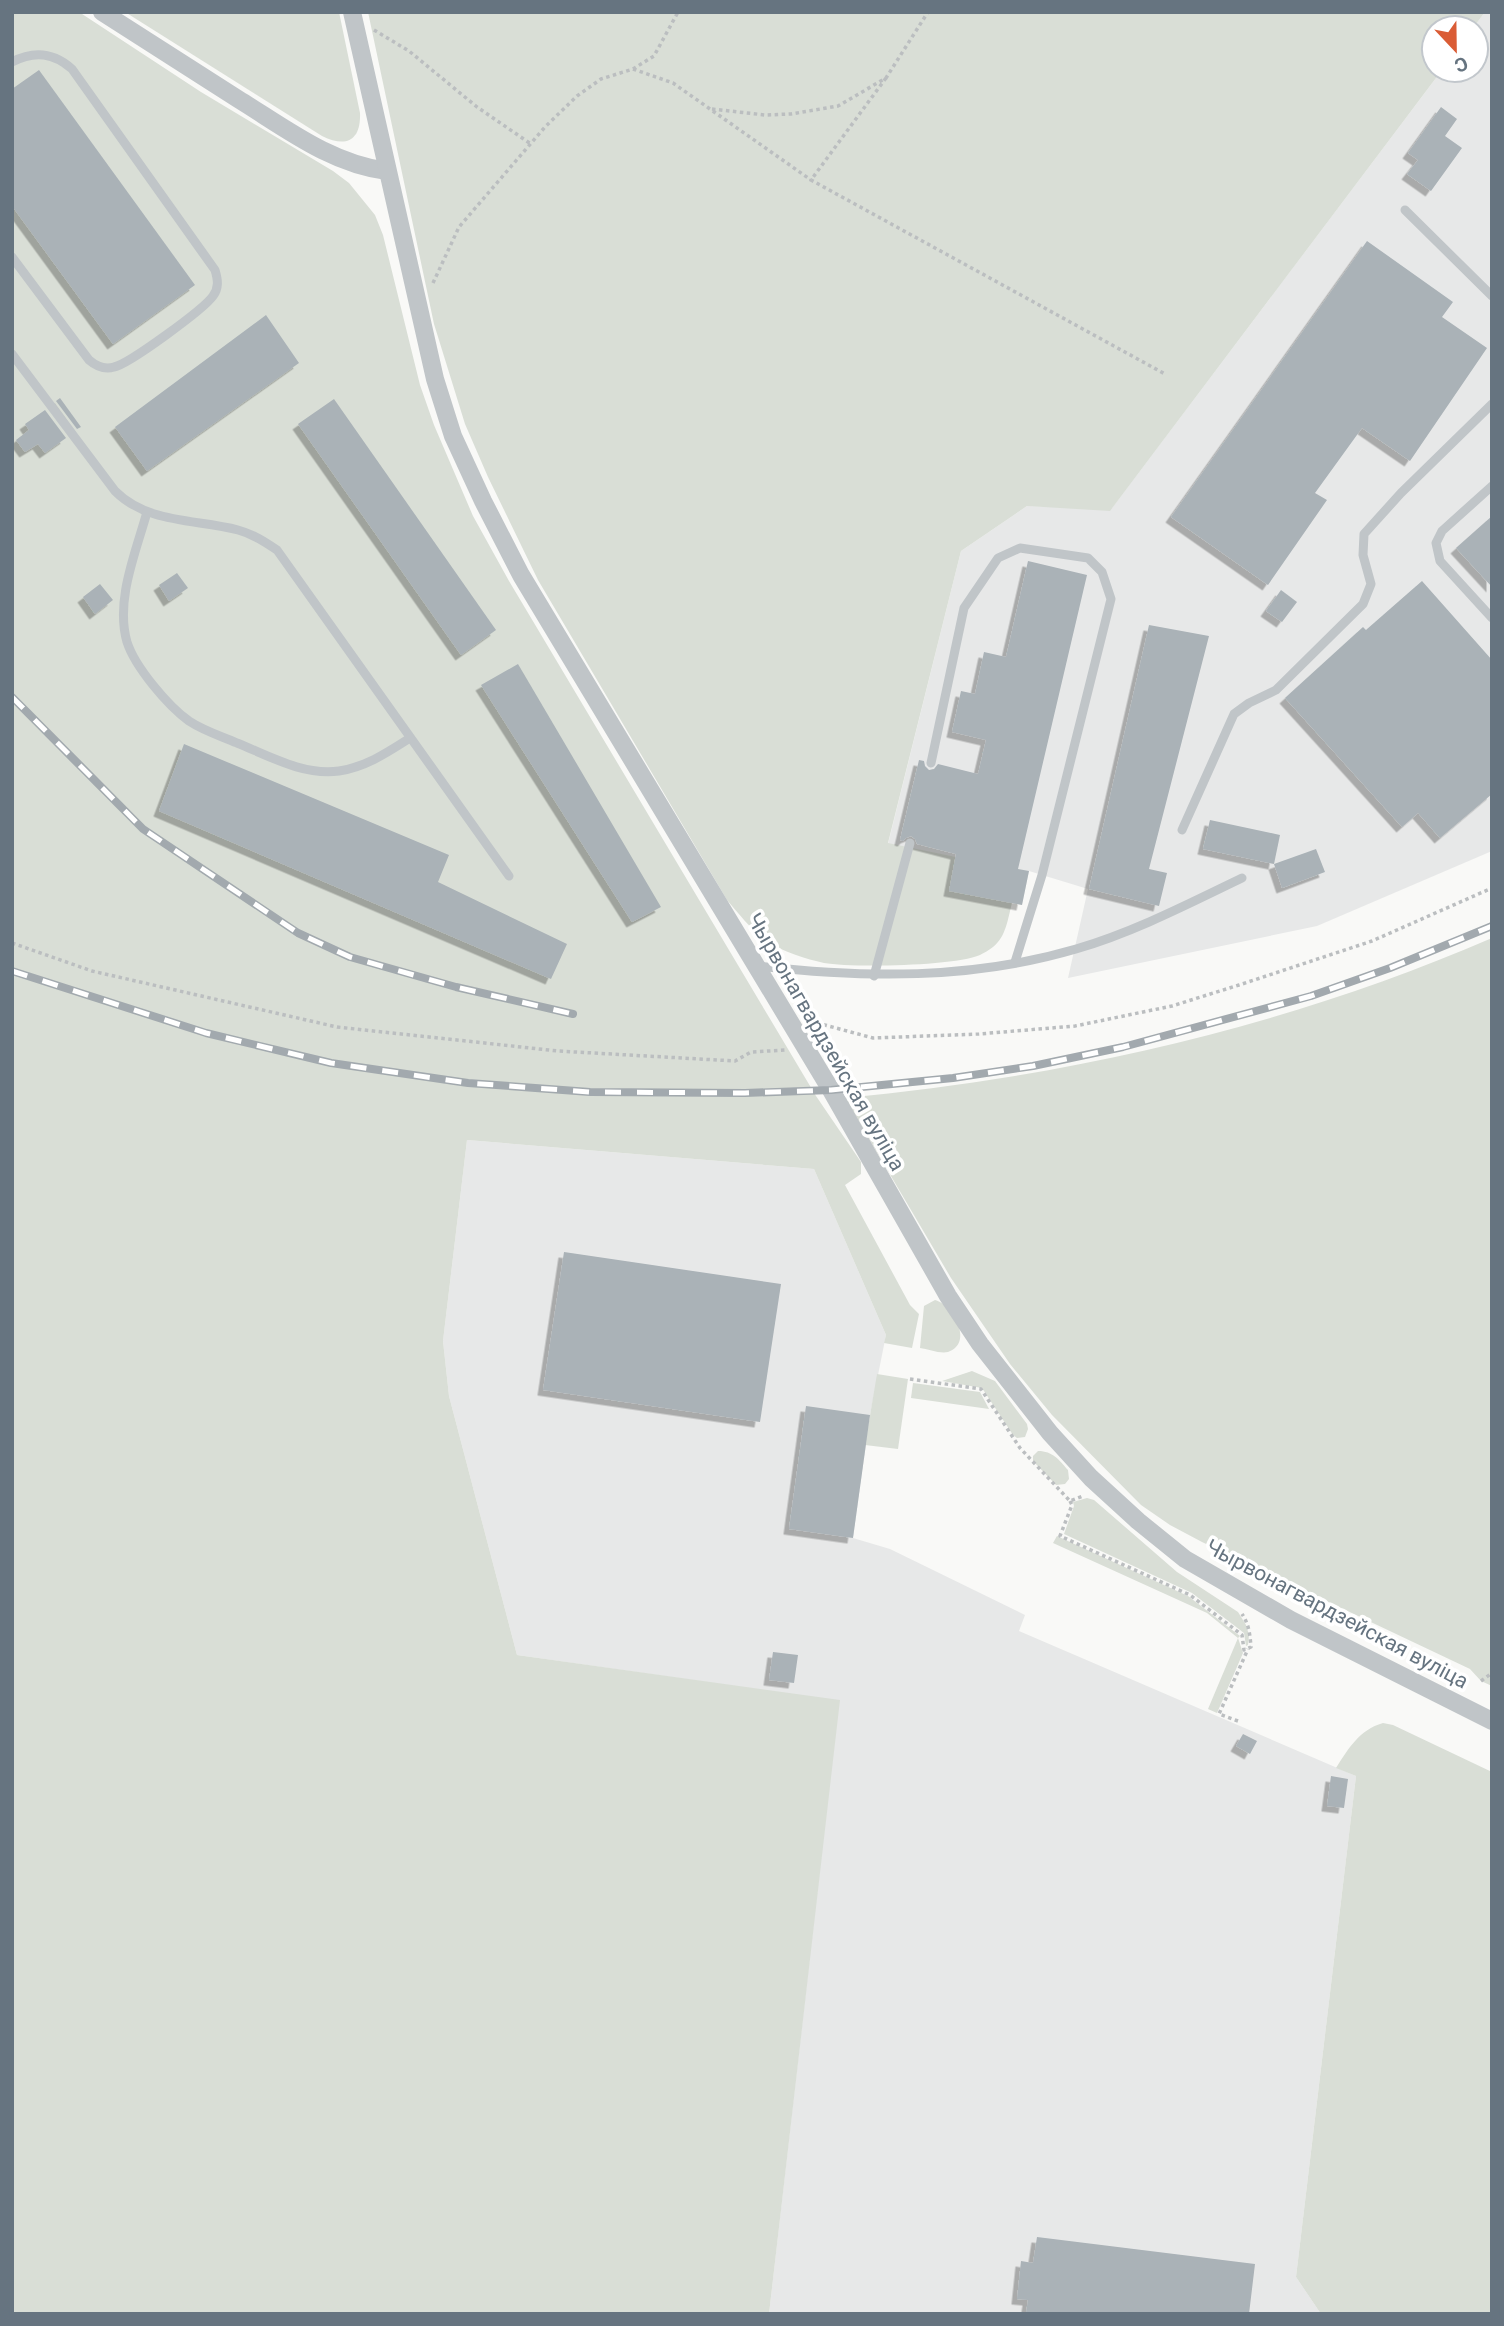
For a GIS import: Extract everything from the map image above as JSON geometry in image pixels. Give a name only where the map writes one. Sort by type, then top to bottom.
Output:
[{"type":"street","points":[[102,12],[307,142],[349,162],[369,169],[387,171]]},
{"type":"street","name":"Чырвонагвардзейская вуліца","points":[[352,15],[418,313],[453,436],[521,575],[806,1049],[948,1296],[1014,1389],[1091,1478],[1138,1521],[1195,1566],[1291,1620],[1492,1721]]},
{"type":"lane","points":[[12,62],[34,54],[48,54],[62,60],[72,69],[215,270],[217,289],[205,306],[125,363],[106,368],[89,360],[12,257]]},
{"type":"lane","points":[[1405,210],[1492,296]]},
{"type":"lane","points":[[12,354],[115,491],[125,500],[148,512],[239,530],[259,538],[277,550],[509,876]]},
{"type":"lane","points":[[1182,830],[1234,714],[1249,703],[1276,690],[1363,604],[1371,584],[1363,555],[1364,534],[1401,493],[1492,404]]},
{"type":"lane","points":[[1492,486],[1442,531],[1436,543],[1440,561],[1492,618]]},
{"type":"lane","points":[[148,512],[125,596],[127,641],[134,658],[173,707],[189,721],[294,766],[315,771],[337,772],[360,767],[410,738]]},
{"type":"lane","points":[[931,762],[964,608],[998,558],[1020,548],[1088,558],[1102,572],[1111,599],[1042,875],[1015,962]]},
{"type":"lane","points":[[874,975],[910,843]]},
{"type":"lane","points":[[756,966],[819,973],[916,975],[1015,962],[1076,949],[1158,918],[1242,878]]},
{"type":"path","points":[[418,313],[459,227],[545,127],[577,96],[601,79],[633,69],[654,56],[678,12]]},
{"type":"path","points":[[811,180],[886,78],[928,12]]},
{"type":"path","points":[[352,15],[409,51],[477,107],[531,144]]},
{"type":"path","points":[[633,69],[673,83],[811,180],[1165,374]]},
{"type":"path","points":[[712,109],[765,115],[814,111],[838,106],[886,78]]},
{"type":"path","points":[[785,1014],[873,1038],[979,1034],[1076,1026],[1172,1006],[1373,941],[1492,888]]},
{"type":"path","points":[[12,943],[92,971],[337,1027],[558,1051],[735,1061],[751,1052],[806,1049]]},
{"type":"path","points":[[910,1379],[981,1389],[1020,1448],[1070,1501],[1072,1505],[1060,1536],[1190,1595],[1242,1635],[1244,1650],[1248,1649]]},
{"type":"path","points":[[1070,1501],[1090,1496]]},
{"type":"path","points":[[1235,1608],[1247,1621],[1251,1647],[1219,1714],[1238,1721]]},
{"type":"path","points":[[1481,1681],[1492,1673]]},
{"type":"shaded area","points":[[12,12],[79,12],[201,92],[333,171],[349,183],[375,215],[383,235],[420,385],[473,516],[816,1096],[861,1162],[861,1174],[845,1185],[910,1305],[919,1314],[912,1348],[884,1343],[886,1335],[814,1169],[467,1140],[443,1341],[449,1396],[517,1655],[840,1700],[769,2314],[12,2314]]},
{"type":"shaded area","points":[[125,12],[339,12],[360,113],[360,123],[355,136],[350,140],[338,141],[322,136]]},
{"type":"shaded area","points":[[368,12],[1485,12],[1420,14],[1420,84],[1431,84],[1110,511],[1027,506],[961,551],[888,843],[956,857],[1012,903],[1004,933],[997,943],[980,955],[967,959],[879,966],[824,963],[795,955],[768,942],[751,928],[727,900],[538,580],[465,424],[434,324]]},
{"type":"shaded area","points":[[1492,12],[1492,851],[1317,926],[1068,978],[1088,889],[1029,871],[1022,905],[949,891],[955,857],[888,844],[961,551],[1027,506],[1112,508],[1431,84],[1490,84],[1490,14],[1484,14]]},
{"type":"shaded area","points":[[1492,938],[1492,1686],[1481,1681],[1470,1669],[1202,1542],[1141,1505],[1052,1415],[1010,1364],[951,1278],[845,1098],[1010,1077],[1174,1044],[1336,998]]},
{"type":"shaded area","points":[[467,1140],[814,1169],[886,1335],[870,1415],[853,1538],[890,1549],[1025,1615],[1019,1631],[1356,1776],[1296,2277],[1321,2314],[769,2314],[839,1701],[517,1655],[449,1396],[443,1341]]},
{"type":"shaded area","points":[[935,1300],[948,1309],[958,1324],[960,1341],[948,1352],[920,1348],[924,1306]]},
{"type":"shaded area","points":[[972,1371],[995,1381],[1027,1424],[1025,1437],[1017,1438],[1013,1435],[982,1388],[942,1381]]},
{"type":"shaded area","points":[[877,1374],[908,1379],[898,1449],[865,1445]]},
{"type":"shaded area","points":[[913,1383],[980,1392],[989,1409],[911,1398]]},
{"type":"shaded area","points":[[1038,1451],[1052,1454],[1068,1470],[1069,1479],[1065,1484],[1056,1485],[1033,1461],[1033,1456]]},
{"type":"shaded area","points":[[1087,1498],[1094,1500],[1177,1572],[1238,1612],[1246,1625],[1248,1645],[1246,1646],[1244,1633],[1192,1593],[1064,1534],[1073,1502]]},
{"type":"shaded area","points":[[1057,1536],[1188,1596],[1240,1636],[1238,1638],[1207,1613],[1053,1543]]},
{"type":"shaded area","points":[[1238,1638],[1243,1653],[1217,1713],[1208,1709]]},
{"type":"shaded area","points":[[1383,1723],[1393,1725],[1492,1772],[1492,2314],[1321,2314],[1296,2277],[1356,1776],[1336,1768],[1361,1735]]},
{"type":"building","points":[[39,70],[195,285],[113,344],[12,206],[12,89]]},
{"type":"building","points":[[1441,107],[1457,119],[1445,136],[1462,148],[1431,191],[1407,174],[1418,160],[1408,153]]},
{"type":"building","points":[[1367,241],[1453,302],[1442,317],[1487,348],[1410,461],[1362,428],[1315,493],[1327,500],[1268,585],[1171,517]]},
{"type":"building","points":[[266,315],[299,363],[147,471],[115,427]]},
{"type":"building","points":[[60,398],[81,427],[77,429],[56,401]]},
{"type":"building","points":[[334,399],[496,630],[461,655],[298,424]]},
{"type":"building","points":[[45,410],[66,438],[45,453],[38,444],[25,452],[16,440],[29,430],[25,424]]},
{"type":"building","points":[[1492,516],[1492,587],[1456,548]]},
{"type":"building","points":[[1028,561],[1087,575],[1018,869],[1029,871],[1022,905],[949,891],[956,854],[917,844],[911,836],[900,840],[919,760],[924,761],[929,770],[938,764],[978,774],[986,740],[952,732],[961,691],[975,694],[984,652],[1006,657]]},
{"type":"building","points":[[177,573],[188,588],[169,601],[159,585]]},
{"type":"building","points":[[1422,581],[1492,660],[1492,794],[1440,838],[1418,813],[1402,827],[1285,698],[1363,627],[1366,630]]},
{"type":"building","points":[[100,584],[113,600],[95,614],[83,597]]},
{"type":"building","points":[[1281,590],[1297,602],[1282,622],[1266,611]]},
{"type":"building","points":[[1149,625],[1209,636],[1149,869],[1167,873],[1159,906],[1089,889]]},
{"type":"building","points":[[518,664],[661,907],[632,922],[481,685]]},
{"type":"building","points":[[184,744],[449,855],[438,882],[567,944],[551,979],[159,811]]},
{"type":"building","points":[[1210,820],[1280,835],[1274,864],[1203,849]]},
{"type":"building","points":[[1316,849],[1325,872],[1282,888],[1274,864]]},
{"type":"building","points":[[564,1252],[781,1284],[760,1422],[543,1390]]},
{"type":"building","points":[[806,1406],[870,1415],[853,1538],[789,1529]]},
{"type":"building","points":[[773,1652],[798,1655],[794,1683],[769,1680]]},
{"type":"building","points":[[1243,1734],[1257,1741],[1250,1754],[1236,1746]]},
{"type":"building","points":[[1331,1776],[1348,1779],[1344,1808],[1327,1806]]},
{"type":"building","points":[[1037,2237],[1255,2264],[1249,2314],[1026,2313],[1028,2300],[1017,2299],[1021,2261],[1033,2263]]},
{"type":"railway","points":[[12,697],[143,829],[298,933],[350,957],[456,987],[573,1014]]},
{"type":"railway","points":[[12,971],[206,1033],[331,1063],[468,1083],[590,1092],[745,1093],[831,1090],[953,1078],[1033,1066],[1123,1047],[1311,996],[1390,968],[1492,926]]}]
